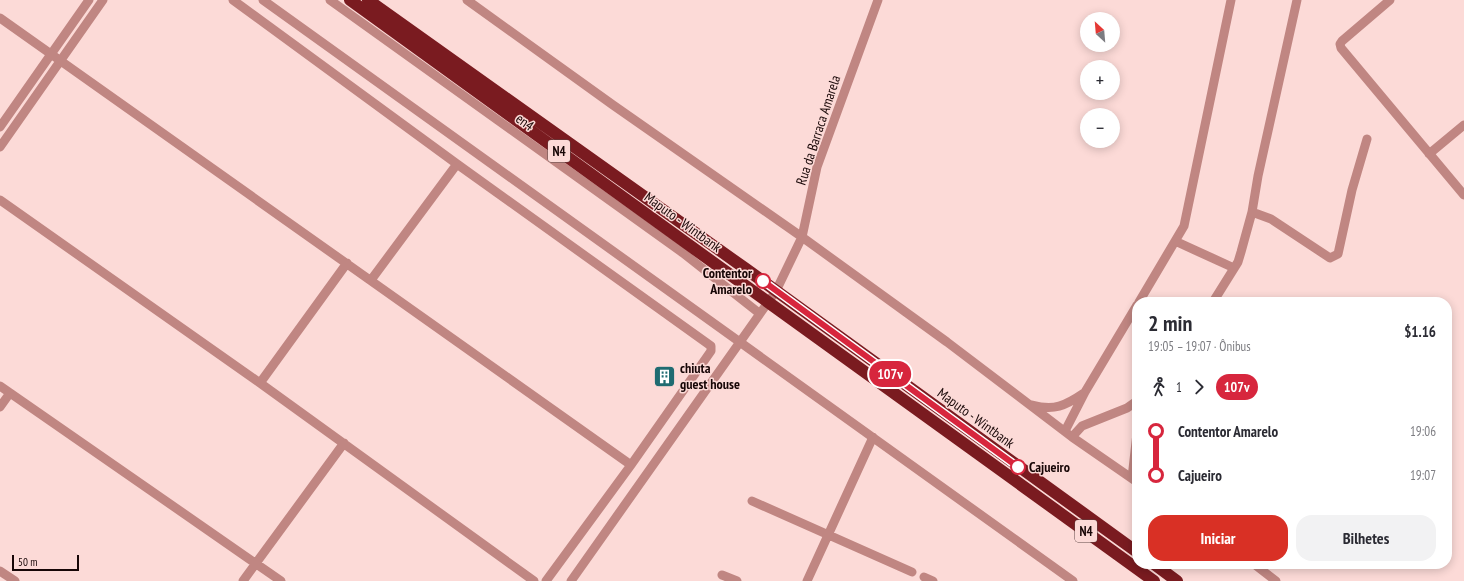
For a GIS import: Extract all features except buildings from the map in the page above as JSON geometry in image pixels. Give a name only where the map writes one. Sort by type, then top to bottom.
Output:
[{"type":"highway","name":"Maputo - Wintbank","points":[[350,0],[1132,565]]},
{"type":"highway","name":"Maputo - Wintbank","points":[[368,0],[776,291],[1132,548]]},
{"type":"highway","name":"Maputo - Wintbank","points":[[1137,569],[1154,581]]},
{"type":"highway","points":[[1161,569],[1177,581]]},
{"type":"street","points":[[0,127],[52,56],[89,0]]},
{"type":"street","points":[[0,147],[104,0]]},
{"type":"street","points":[[233,0],[457,164],[711,346],[710,350],[631,465],[546,581]]},
{"type":"street","points":[[263,0],[1073,581]]},
{"type":"street","name":"en4","points":[[330,0],[683,253],[759,314]]},
{"type":"street","points":[[468,0],[802,237],[947,342],[1072,437],[1132,479]]},
{"type":"street","name":"Rua da Barraca Amarela","points":[[571,581],[776,291],[802,237],[817,167],[878,0]]},
{"type":"street","points":[[1142,297],[1184,226],[1231,0]]},
{"type":"street","points":[[1216,297],[1238,262],[1252,212],[1258,176],[1297,0]]},
{"type":"street","points":[[1390,0],[1342,41],[1340,44],[1341,48],[1464,195]]},
{"type":"street","points":[[0,18],[631,465]]},
{"type":"street","points":[[1429,154],[1464,125]]},
{"type":"street","points":[[1252,212],[1271,219],[1330,258],[1334,257],[1338,254],[1352,190],[1367,139]]},
{"type":"street","points":[[371,280],[457,164]]},
{"type":"street","points":[[0,200],[260,383],[534,581]]},
{"type":"street","points":[[1175,241],[1234,268]]},
{"type":"street","points":[[260,383],[347,263]]},
{"type":"street","points":[[1064,431],[1085,392],[1132,313]]},
{"type":"street","points":[[0,386],[256,562],[281,581]]},
{"type":"street","points":[[1026,403],[1048,409],[1074,400],[1085,392]]},
{"type":"street","points":[[0,407],[10,393]]},
{"type":"street","points":[[1072,437],[1082,426],[1127,408],[1132,404]]},
{"type":"street","points":[[807,581],[873,437]]},
{"type":"street","points":[[243,581],[344,443]]},
{"type":"street","points":[[752,501],[912,572]]},
{"type":"street","points":[[1260,569],[1276,581]]},
{"type":"street","points":[[0,571],[15,581]]},
{"type":"street","points":[[722,574],[737,581]]},
{"type":"street","points":[[924,577],[934,581]]},
{"type":"bus line","name":"107v","points":[[763,281],[1018,467]]},
{"type":"place","name":"Contentor Amarelo","points":[[763,281]]},
{"type":"place","name":"chiuta guest house","points":[[664,376]]},
{"type":"place","name":"Cajueiro","points":[[1018,467]]}]
